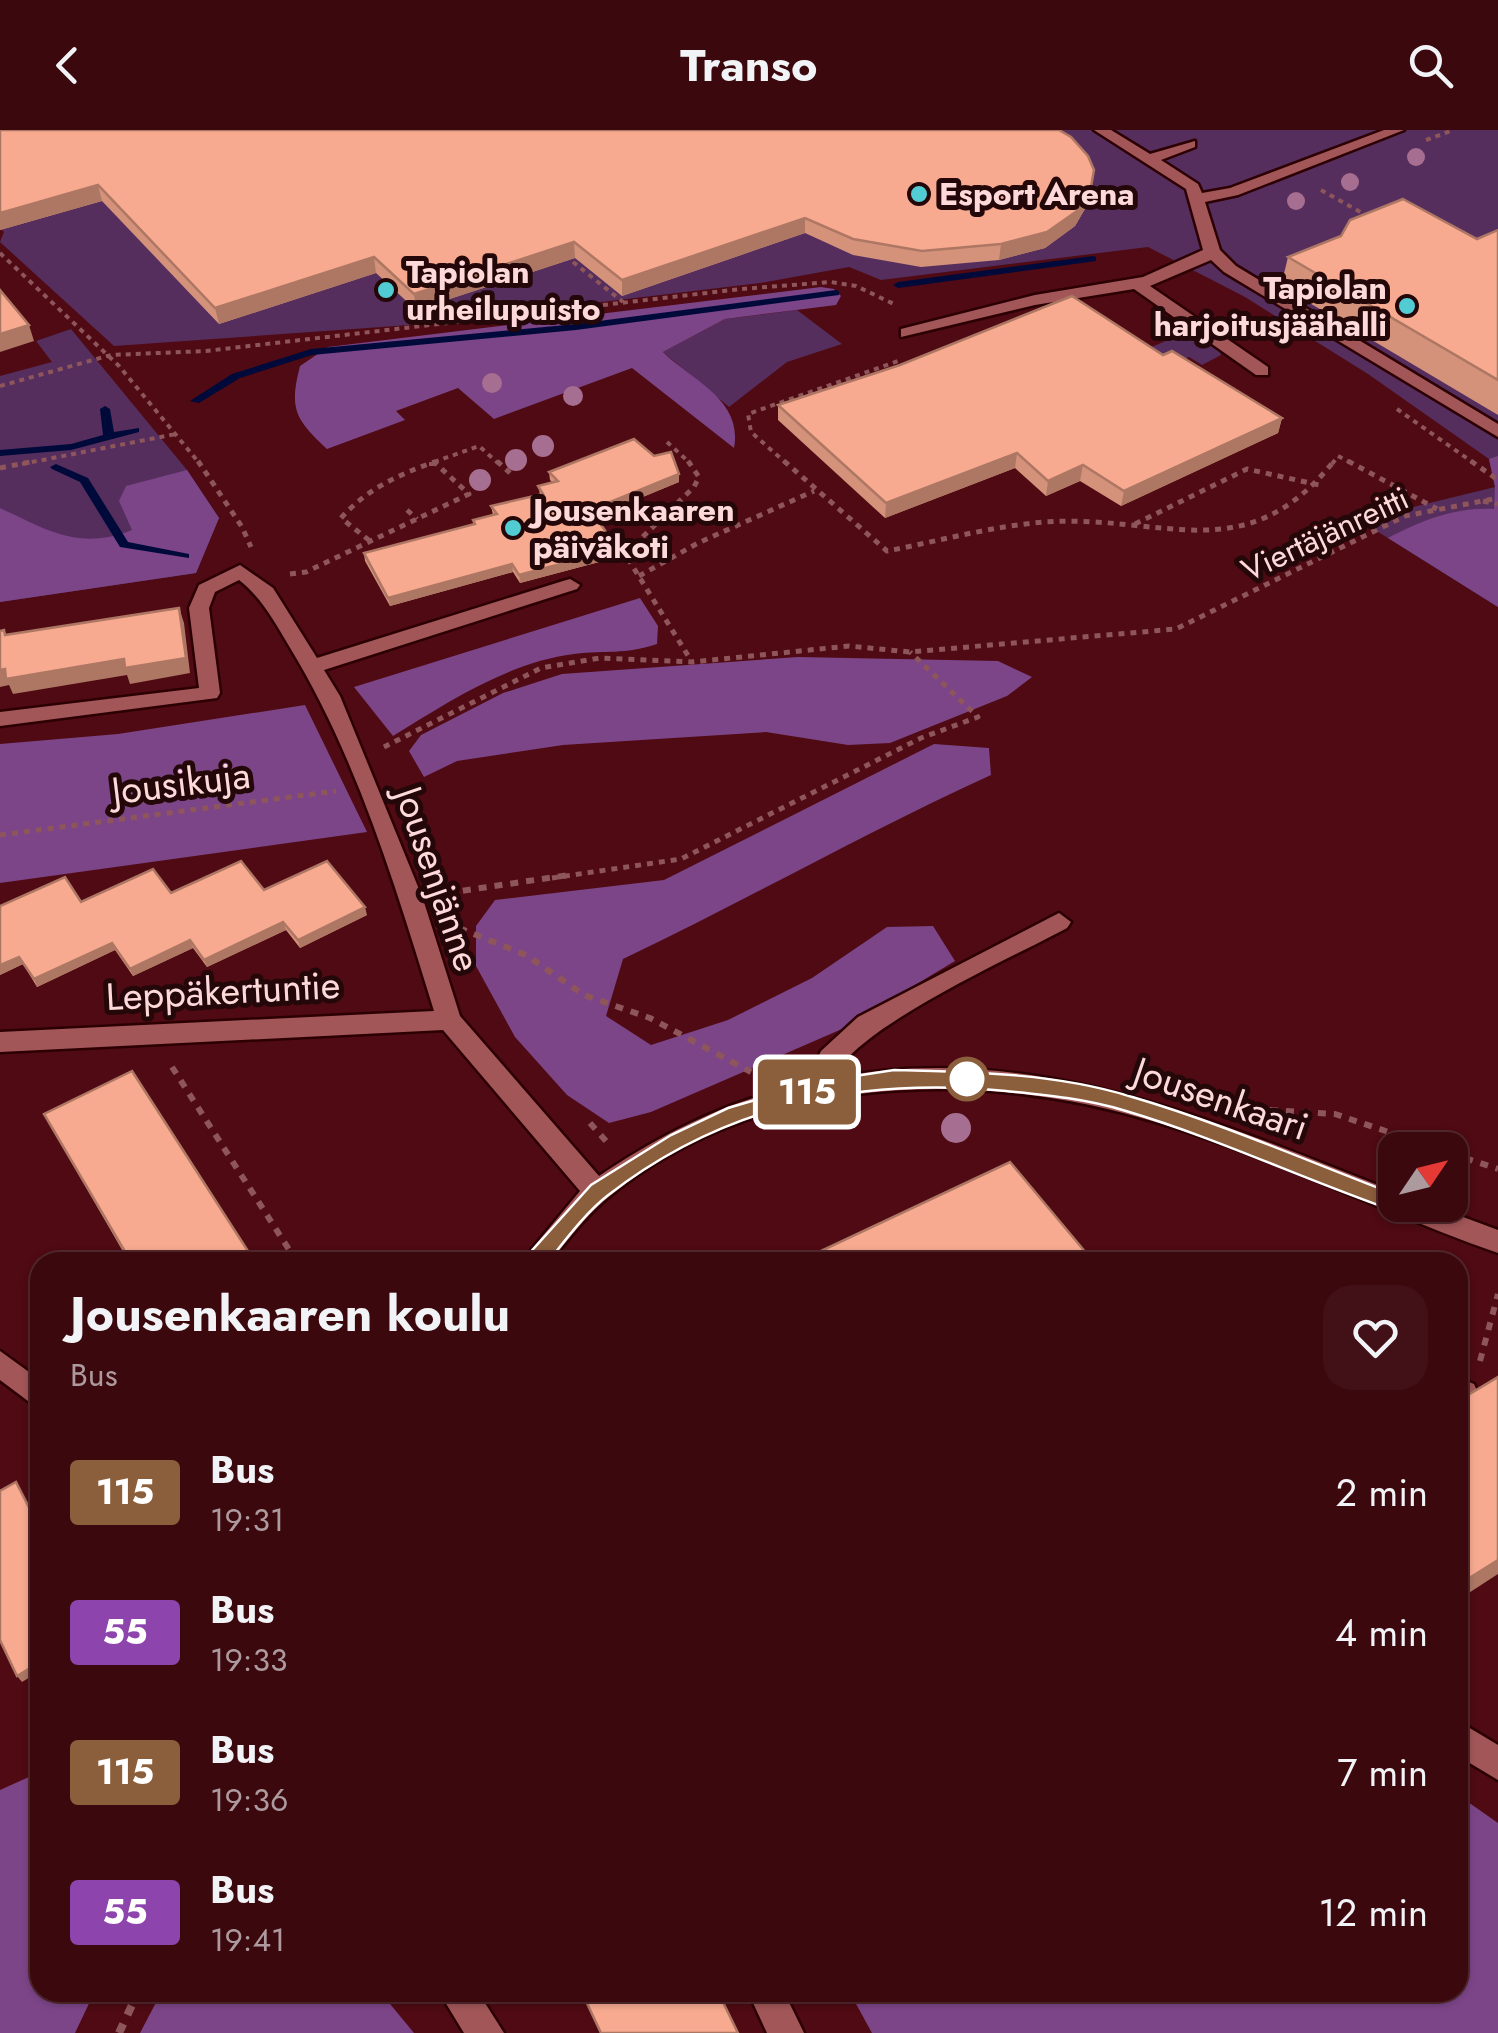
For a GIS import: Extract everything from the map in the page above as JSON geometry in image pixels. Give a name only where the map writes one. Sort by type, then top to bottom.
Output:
[{"type":"street","points":[[1101,130],[1193,187],[1212,252],[1250,282],[1498,432]]},
{"type":"street","points":[[1151,159],[1190,144],[1171,133],[1179,130]]},
{"type":"street","points":[[1199,198],[1233,192],[1397,130]]},
{"type":"street","points":[[907,334],[1036,300],[1140,286],[1186,270],[1212,252]]},
{"type":"street","points":[[1140,286],[1262,370]]},
{"type":"street","points":[[0,719],[210,693],[199,608],[206,588],[240,571]]},
{"type":"street","name":"Jousenjänne","points":[[240,571],[266,592],[313,666],[356,756],[411,898],[449,1020],[573,1168],[598,1191]]},
{"type":"street","points":[[313,666],[570,585]]},
{"type":"street","points":[[816,1089],[830,1058],[866,1024],[1058,922]]},
{"type":"street","name":"Leppäkertuntie","points":[[0,1042],[449,1020]]},
{"type":"street","name":"Jousenkaari","points":[[543,1252],[598,1191],[640,1162],[734,1114],[816,1089],[894,1078],[966,1079],[1048,1087],[1126,1103],[1378,1197]]},
{"type":"street","name":"Jousenkaari","points":[[1445,1222],[1498,1242]]},
{"type":"street","points":[[0,1363],[30,1388]]},
{"type":"street","points":[[1468,1744],[1498,1764]]},
{"type":"street","points":[[463,2002],[486,2033]]},
{"type":"street","points":[[769,2002],[786,2033]]},
{"type":"path","points":[[1311,185],[1370,218]]},
{"type":"path","points":[[0,253],[111,355],[202,465],[252,545],[240,571]]},
{"type":"path","points":[[573,262],[624,303]]},
{"type":"path","points":[[0,386],[111,355],[206,351],[831,282],[856,286],[903,310]]},
{"type":"path","points":[[902,360],[748,414],[751,432],[886,551],[1044,522],[1109,520],[1166,529],[1227,529],[1265,522],[1298,505],[1320,485],[1338,456],[1437,509]]},
{"type":"path","points":[[0,468],[176,434]]},
{"type":"path","points":[[667,442],[694,466],[699,477],[694,487],[625,554],[692,662]]},
{"type":"path","points":[[370,541],[341,518],[352,504],[395,476],[478,446],[510,473]]},
{"type":"path","points":[[274,577],[306,572],[468,494],[434,462]]},
{"type":"path","points":[[1134,524],[1246,469],[1320,485]]},
{"type":"path","points":[[639,576],[698,543],[814,491]]},
{"type":"path","name":"Viertäjänreitti","points":[[910,652],[1176,629],[1405,516],[1477,500],[1498,501]]},
{"type":"path","points":[[406,510],[417,519]]},
{"type":"path","points":[[356,756],[384,747],[541,668],[600,658],[692,662],[850,646],[910,652],[978,717],[921,738],[681,859],[411,898]]},
{"type":"path","name":"Jousikuja","points":[[0,835],[370,787]]},
{"type":"path","points":[[454,926],[526,955],[584,995],[650,1018],[761,1078]]},
{"type":"path","points":[[174,1033],[171,1071],[291,1252]]},
{"type":"path","points":[[1468,1159],[1498,1169]]},
{"type":"path","points":[[1480,1363],[1498,1294]]},
{"type":"path","points":[[119,2033],[133,2002]]},
{"type":"shaded area","name":"Tapiolan urheilupuisto","points":[[0,130],[1498,130],[1498,607],[1367,525],[1401,510],[1495,487],[1489,459],[1368,374],[1245,297],[1148,247],[881,280],[849,267],[760,283],[410,325],[114,346],[0,242],[4,232],[0,228]]},
{"type":"shaded area","points":[[821,287],[834,289],[841,296],[836,305],[725,319],[663,352],[723,404],[735,431],[734,448],[632,368],[494,419],[458,388],[396,411],[405,420],[327,449],[297,412],[295,393],[300,366],[328,347]]},
{"type":"shaded area","points":[[797,310],[842,344],[787,362],[729,407],[663,352],[725,319]]},
{"type":"shaded area","points":[[71,329],[187,470],[219,518],[196,573],[0,602],[0,376],[52,362],[36,341]]},
{"type":"shaded area","points":[[1194,329],[1218,345],[1221,355],[1202,365],[1189,357],[1160,370],[1135,354]]},
{"type":"shaded area","points":[[1498,456],[1498,607],[1388,538],[1440,516],[1494,509],[1495,487],[1489,459]]},
{"type":"shaded area","points":[[187,470],[219,518],[196,573],[0,602],[0,508],[64,535],[96,539],[113,536],[132,530],[119,501],[126,486]]},
{"type":"shaded area","points":[[640,598],[658,626],[657,644],[624,651],[574,654],[526,665],[480,685],[393,736],[354,687]]},
{"type":"shaded area","points":[[798,657],[998,661],[1032,677],[1007,696],[890,743],[848,745],[766,732],[563,745],[457,761],[424,777],[409,751],[421,735],[503,693],[562,674]]},
{"type":"shaded area","points":[[305,705],[367,832],[0,883],[0,744],[118,734]]},
{"type":"shaded area","points":[[934,744],[989,748],[991,775],[623,959],[606,1016],[651,1045],[728,1020],[812,978],[887,927],[933,926],[955,961],[842,1029],[651,1112],[609,1123],[567,1095],[515,1037],[476,966],[476,926],[495,900],[664,880]]},
{"type":"shaded area","points":[[30,1776],[30,2002],[90,2002],[75,2033],[0,2033],[0,1790]]},
{"type":"shaded area","points":[[1468,1802],[1498,1823],[1498,2033],[872,2033],[855,2002],[1468,2002]]},
{"type":"shaded area","points":[[156,2002],[388,2002],[414,2033],[140,2033]]},
{"type":"building","points":[[0,130],[1059,130],[1088,156],[1094,170],[1091,187],[1077,211],[1047,232],[1001,244],[922,251],[853,239],[805,218],[622,280],[574,242],[414,294],[374,257],[215,308],[98,185],[0,213]]},
{"type":"building","name":"Tapiolan harjoitusjäähalli","points":[[1403,199],[1477,239],[1498,230],[1498,380],[1288,257],[1341,236],[1350,220]]},
{"type":"building","points":[[0,290],[29,325],[0,334]]},
{"type":"building","points":[[1072,296],[1163,355],[1172,351],[1282,418],[1124,491],[1083,465],[1048,481],[1017,453],[886,503],[778,405],[900,365]]},
{"type":"building","name":"Jousenkaaren päiväkoti","points":[[634,439],[654,456],[671,452],[679,474],[605,504],[610,512],[595,516],[613,542],[595,547],[598,554],[519,575],[512,564],[388,598],[364,553],[475,524],[473,520],[497,514],[491,506],[543,494],[538,486],[558,481],[549,472]]},
{"type":"building","points":[[179,608],[186,658],[125,668],[124,659],[6,679],[5,669],[0,670],[0,631],[4,630],[5,635]]},
{"type":"building","points":[[241,861],[264,890],[327,861],[365,907],[298,940],[283,922],[204,960],[190,940],[130,969],[112,943],[34,979],[19,957],[0,965],[0,906],[65,877],[81,902],[153,869],[171,893]]},
{"type":"building","points":[[132,1071],[249,1252],[125,1252],[44,1114]]},
{"type":"building","points":[[1010,1162],[1085,1252],[819,1252]]},
{"type":"building","points":[[1498,1377],[1498,1560],[1468,1579],[1468,1395]]},
{"type":"building","points":[[16,1482],[30,1509],[30,1668],[17,1676],[0,1640],[0,1491]]},
{"type":"building","points":[[586,2002],[723,2002],[738,2033],[601,2033]]},
{"type":"waterway","points":[[898,285],[1093,259]]},
{"type":"waterway","points":[[195,401],[236,376],[311,352],[576,327],[836,293]]},
{"type":"waterway","points":[[105,409],[109,437]]},
{"type":"waterway","points":[[109,437],[135,430]]},
{"type":"waterway","points":[[0,453],[71,447],[109,437]]},
{"type":"waterway","points":[[56,467],[84,480],[124,545],[185,556]]},
{"type":"bus line","name":"115","points":[[542,1252],[598,1191],[678,1141],[734,1114],[816,1089],[894,1078],[966,1079],[1048,1087],[1126,1103],[1378,1196]]},
{"type":"place","name":"Esport Arena","points":[[919,194]]},
{"type":"place","name":"Tapiolan urheilupuisto","points":[[386,290]]},
{"type":"place","name":"Tapiolan harjoitusjäähalli","points":[[1407,306]]},
{"type":"place","name":"Jousenkaaren päiväkoti","points":[[513,528]]}]
